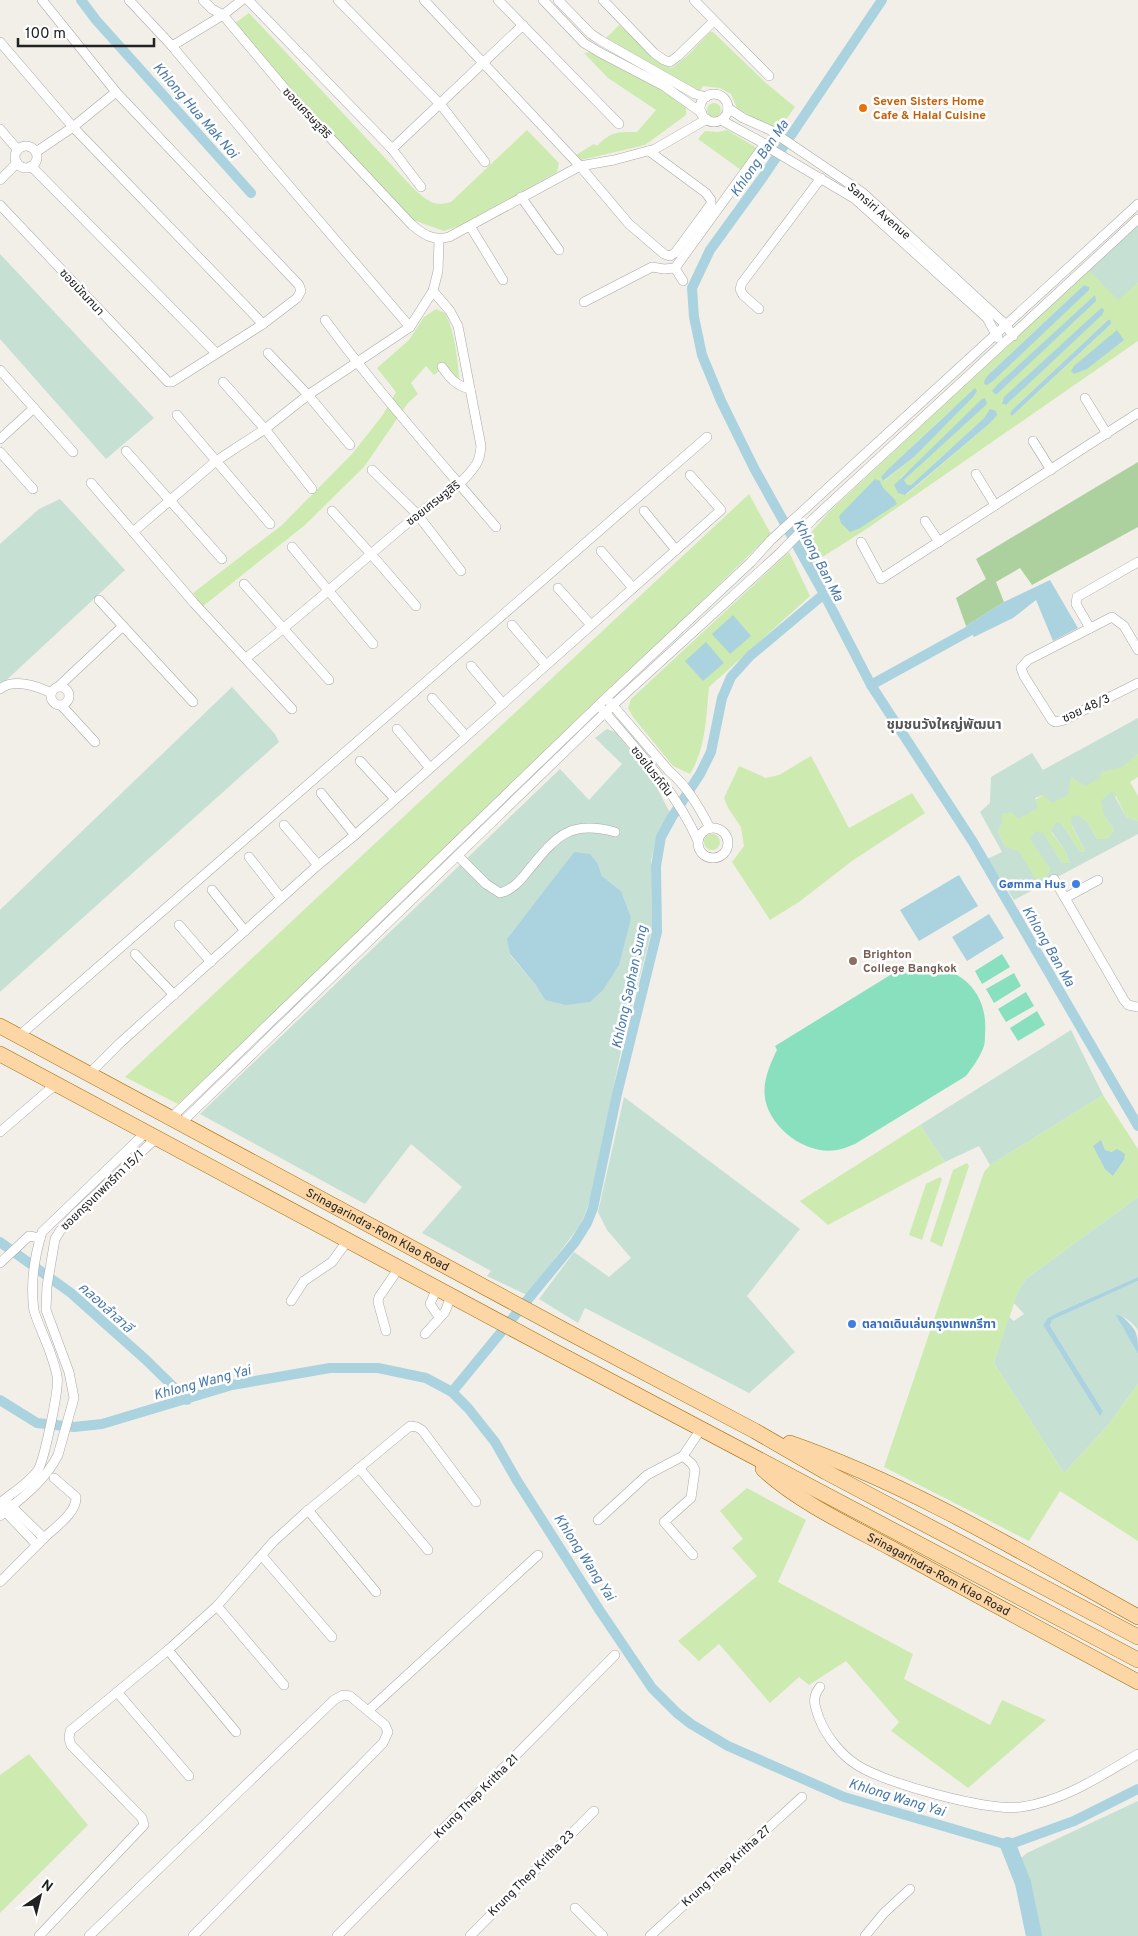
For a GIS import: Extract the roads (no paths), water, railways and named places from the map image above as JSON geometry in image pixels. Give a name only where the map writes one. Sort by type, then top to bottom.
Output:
[{"type":"main road","name":"Srinagarindra-Rom Klao Road","points":[[0,1026],[566,1331],[756,1431],[826,1472],[1138,1637]]},
{"type":"main road","name":"Srinagarindra-Rom Klao Road","points":[[0,1054],[554,1351],[1138,1660]]},
{"type":"main road","name":"Srinagarindra-Rom Klao Road","points":[[756,1431],[836,1459],[929,1502],[1138,1616]]},
{"type":"main road","name":"Srinagarindra-Rom Klao Road","points":[[748,1454],[773,1478],[802,1498],[963,1588],[1138,1682]]},
{"type":"street","points":[[31,166],[216,353],[263,324],[297,298],[301,291],[299,285],[116,92],[42,0]]},
{"type":"street","points":[[129,0],[172,46],[272,167],[410,327]]},
{"type":"street","name":"ซอยเศรษฐสิริ","points":[[204,0],[212,9],[223,15],[291,96],[412,225],[425,235],[439,240]]},
{"type":"street","points":[[172,46],[223,15],[242,0]]},
{"type":"street","points":[[248,0],[392,149],[421,187]]},
{"type":"street","points":[[338,0],[441,105],[485,162]]},
{"type":"street","points":[[424,0],[580,166],[629,224],[664,254],[670,256],[675,254],[711,200],[706,193],[649,151]]},
{"type":"street","points":[[498,0],[619,124]]},
{"type":"street","points":[[543,0],[584,43],[599,52],[634,64],[695,94],[706,97]]},
{"type":"street","points":[[558,0],[600,40],[712,122],[725,117],[728,108],[726,100],[719,95],[706,97],[701,104],[704,116]]},
{"type":"street","points":[[603,0],[654,53],[670,62],[714,21]]},
{"type":"street","points":[[694,0],[769,76]]},
{"type":"street","points":[[562,19],[570,12]]},
{"type":"street","points":[[392,149],[523,26]]},
{"type":"street","points":[[0,42],[73,127],[263,324]]},
{"type":"street","points":[[36,152],[73,127],[116,92]]},
{"type":"street","name":"Sansiri Avenue","points":[[728,108],[743,118],[770,130],[863,193],[889,223],[987,318],[996,332],[1001,345]]},
{"type":"street","points":[[133,532],[216,461],[265,429],[308,395],[410,327],[433,291],[438,271],[439,240],[450,237],[580,166],[649,151],[671,141],[704,116]]},
{"type":"street","name":"Sansiri Avenue","points":[[721,120],[821,178],[889,223],[1005,324],[1013,336]]},
{"type":"street","points":[[0,129],[17,149]]},
{"type":"street","points":[[28,145],[36,152],[37,159],[31,166],[23,168],[17,163],[14,156],[17,149],[28,145]]},
{"type":"street","points":[[584,302],[652,267],[675,268],[767,146]]},
{"type":"street","points":[[0,180],[17,163]]},
{"type":"street","points":[[759,309],[740,289],[742,283],[821,178]]},
{"type":"street","points":[[521,198],[559,250]]},
{"type":"street","points":[[176,1120],[606,698],[751,562],[771,540],[1138,204]]},
{"type":"street","name":"ซอยมัณฑนา","points":[[0,205],[164,380],[172,382],[216,353]]},
{"type":"street","points":[[176,1120],[458,856],[613,705],[782,552],[1001,345],[1138,219]]},
{"type":"street","points":[[470,226],[503,280]]},
{"type":"street","points":[[1077,261],[1084,269]]},
{"type":"street","points":[[675,268],[683,281]]},
{"type":"street","name":"ซอยเศรษฐสิริ","points":[[246,658],[330,591],[417,514],[471,472],[479,460],[481,446],[458,326],[450,311],[433,291]]},
{"type":"street","points":[[325,320],[357,363],[496,527]]},
{"type":"street","points":[[268,353],[308,395],[350,445]]},
{"type":"street","points":[[442,367],[458,385],[470,388]]},
{"type":"street","points":[[0,370],[73,452]]},
{"type":"street","points":[[224,382],[265,429],[312,489]]},
{"type":"street","points":[[1085,398],[1108,434]]},
{"type":"street","points":[[0,439],[34,408]]},
{"type":"street","points":[[861,542],[881,579],[1138,414]]},
{"type":"street","points":[[177,415],[270,524]]},
{"type":"street","points":[[19,1036],[707,437]]},
{"type":"street","points":[[1033,441],[1051,470]]},
{"type":"street","points":[[0,452],[33,489]]},
{"type":"street","points":[[126,452],[222,559]]},
{"type":"street","points":[[372,470],[417,514],[461,572]]},
{"type":"street","points":[[976,474],[995,505]]},
{"type":"street","points":[[89,1074],[120,1043],[318,864],[355,835],[721,510],[690,475]]},
{"type":"street","points":[[91,483],[194,603],[292,709]]},
{"type":"street","points":[[332,511],[416,606]]},
{"type":"street","points":[[644,511],[676,550]]},
{"type":"street","points":[[925,521],[939,542]]},
{"type":"street","points":[[292,547],[373,644]]},
{"type":"street","points":[[601,551],[633,588]]},
{"type":"street","points":[[1090,628],[1076,604],[1077,597],[1138,562]]},
{"type":"street","points":[[244,584],[285,628],[329,680]]},
{"type":"street","points":[[558,588],[591,625]]},
{"type":"street","points":[[99,600],[192,702]]},
{"type":"street","name":"ซอย 48/3","points":[[1138,650],[1121,622],[1112,617],[1028,660],[1021,668],[1024,676],[1052,720],[1059,722],[1138,684]]},
{"type":"street","points":[[512,625],[546,665]]},
{"type":"street","points":[[95,742],[61,706],[53,702],[55,690],[123,626]]},
{"type":"street","points":[[471,666],[502,704]]},
{"type":"street","points":[[0,689],[5,685],[34,684],[55,690],[64,688],[69,695],[68,700],[61,706]]},
{"type":"street","points":[[432,698],[466,736]]},
{"type":"street","name":"ซอยไบรท์ตัน","points":[[599,705],[663,781],[690,823],[700,851],[705,856],[713,858],[722,855],[727,847],[727,838],[721,831],[710,828],[698,805],[680,780],[669,771],[606,698]]},
{"type":"street","points":[[397,729],[430,768]]},
{"type":"street","points":[[360,761],[395,799]]},
{"type":"street","points":[[320,793],[355,835]]},
{"type":"street","points":[[284,825],[318,864]]},
{"type":"street","points":[[458,856],[486,884],[500,893],[508,891],[515,886],[550,845],[564,834],[584,827],[600,828],[615,832]]},
{"type":"street","points":[[698,841],[702,832],[710,828]]},
{"type":"street","points":[[249,857],[281,898]]},
{"type":"street","points":[[1054,879],[1124,1000],[1128,1005],[1138,1007]]},
{"type":"street","points":[[1065,898],[1098,880]]},
{"type":"street","points":[[212,890],[245,930]]},
{"type":"street","points":[[179,924],[211,962]]},
{"type":"street","points":[[135,954],[174,995]]},
{"type":"street","points":[[0,1132],[50,1089],[58,1086]]},
{"type":"street","name":"ซอยกรุงเทพกรีฑา 15/1","points":[[142,1136],[154,1137],[152,1142],[64,1226],[55,1240],[47,1286],[46,1310],[70,1372],[74,1398],[59,1452],[46,1474],[35,1488],[4,1507],[38,1470],[44,1452],[58,1378],[34,1311],[32,1277],[42,1232],[142,1136]]},
{"type":"street","points":[[1,1262],[29,1236],[40,1238]]},
{"type":"street","points":[[291,1301],[304,1281],[332,1262],[348,1240]]},
{"type":"street","points":[[386,1331],[378,1302],[379,1297],[399,1268]]},
{"type":"street","points":[[437,1288],[430,1304],[439,1318]]},
{"type":"street","points":[[425,1334],[444,1312],[451,1296]]},
{"type":"street","points":[[39,1936],[144,1825],[142,1818],[71,1745],[69,1741],[70,1731],[168,1650],[217,1606],[273,1542],[308,1510],[408,1428],[417,1426],[476,1502]]},
{"type":"street","points":[[598,1520],[647,1475],[683,1456],[701,1429]]},
{"type":"street","points":[[683,1456],[692,1464],[695,1470],[691,1498],[664,1522],[693,1556]]},
{"type":"street","points":[[359,1468],[428,1550]]},
{"type":"street","points":[[0,1582],[73,1510],[76,1498],[54,1478]]},
{"type":"street","points":[[4,1507],[41,1542]]},
{"type":"street","points":[[308,1510],[376,1592]]},
{"type":"street","points":[[369,1710],[538,1555]]},
{"type":"street","points":[[262,1556],[332,1637]]},
{"type":"street","points":[[217,1606],[284,1686]]},
{"type":"street","points":[[168,1650],[236,1732]]},
{"type":"street","name":"Krung Thep Kritha 21","points":[[337,1936],[615,1655]]},
{"type":"street","points":[[820,1687],[814,1694],[813,1702],[823,1729],[856,1765],[881,1778],[975,1804],[1020,1807],[1047,1800],[1089,1784],[1138,1754]]},
{"type":"street","points":[[117,1692],[189,1776]]},
{"type":"street","points":[[89,1936],[340,1696],[347,1694],[369,1710],[385,1725],[388,1732],[383,1743],[193,1936]]},
{"type":"street","name":"Krung Thep Kritha 27","points":[[650,1936],[802,1797]]},
{"type":"street","name":"Krung Thep Kritha 23","points":[[470,1936],[594,1811]]},
{"type":"street","points":[[865,1936],[884,1913],[910,1889]]},
{"type":"street","points":[[575,1908],[603,1936]]},
{"type":"water","points":[[1084,285],[1089,287],[1089,290],[993,381],[987,385],[984,384],[988,375]]},
{"type":"water","points":[[1095,295],[1096,301],[997,394],[992,391],[997,385]]},
{"type":"water","points":[[1103,308],[1102,315],[1006,405],[1002,404],[1004,397]]},
{"type":"water","points":[[1109,319],[1111,324],[1012,416],[1010,414],[1012,410]]},
{"type":"water","points":[[1117,330],[1124,340],[1087,369],[1074,374],[1071,371],[1074,366]]},
{"type":"water","points":[[975,388],[977,391],[973,397],[914,457],[883,481],[881,477],[887,470]]},
{"type":"water","points":[[985,398],[987,404],[904,480],[907,485],[911,485],[984,418],[990,409],[996,411],[997,415],[989,424],[905,495],[898,493],[894,485]]},
{"type":"water","points":[[875,479],[880,481],[897,504],[860,528],[850,532],[841,523],[839,516]]},
{"type":"water","points":[[1050,580],[1078,628],[1053,641],[1036,600],[1013,618],[974,637],[966,626],[1004,602]]},
{"type":"water","points":[[733,615],[751,636],[730,654],[712,634]]},
{"type":"water","points":[[706,642],[724,663],[703,681],[685,661]]},
{"type":"water","points":[[574,852],[590,854],[598,864],[602,876],[621,891],[631,918],[619,965],[603,990],[590,1002],[566,1005],[545,1000],[535,984],[510,954],[507,939]]},
{"type":"water","points":[[959,875],[978,906],[919,941],[900,910]]},
{"type":"water","points":[[989,914],[1004,938],[967,961],[952,937]]},
{"type":"water","points":[[1101,1140],[1105,1150],[1112,1152],[1117,1149],[1125,1154],[1124,1160],[1113,1176],[1105,1169],[1093,1146]]},
{"type":"water","points":[[1138,1277],[1138,1281],[1052,1320],[1050,1326],[1103,1411],[1100,1416],[1043,1325],[1048,1318],[1059,1312]]},
{"type":"water","points":[[1115,1314],[1120,1315],[1135,1331],[1138,1354]]},
{"type":"waterway","name":"Khlong Hua Mak Noi","points":[[81,0],[96,20],[251,193]]},
{"type":"waterway","name":"Khlong Ban Ma","points":[[882,0],[763,177],[710,250],[692,288],[694,317],[702,355],[721,401],[754,468],[824,594],[871,685],[973,842],[1138,1126]]},
{"type":"waterway","name":"Khlong Saphan Sung","points":[[452,1392],[575,1242],[587,1223],[593,1208],[617,1094],[657,932],[656,866],[661,837],[700,774],[711,752],[722,698],[731,677],[750,656],[824,594]]},
{"type":"waterway","points":[[871,685],[980,625]]},
{"type":"waterway","name":"คลองลำสาลี","points":[[0,1242],[71,1293],[145,1359],[187,1400]]},
{"type":"waterway","name":"Khlong Wang Yai","points":[[0,1400],[37,1423],[74,1427],[102,1424],[232,1385],[330,1368],[378,1368],[426,1378],[452,1392],[468,1408],[495,1442],[516,1479],[600,1611],[652,1688],[691,1724],[728,1746],[844,1797],[1008,1845],[1074,1821],[1138,1789]]},
{"type":"waterway","points":[[1008,1845],[1023,1883],[1034,1936]]},
{"type":"place","name":"Seven Sisters Home Cafe & Halal Cuisine","points":[[863,108]]},
{"type":"place","name":"Gømma Hus","points":[[1076,884]]},
{"type":"place","name":"Brighton College Bangkok","points":[[853,961]]},
{"type":"place","name":"ตลาดเดินเล่นกรุงเทพกรีฑา","points":[[852,1324]]},
{"type":"district","name":"ชุมชนวังใหญ่พัฒนา","points":[[944,724]]}]
